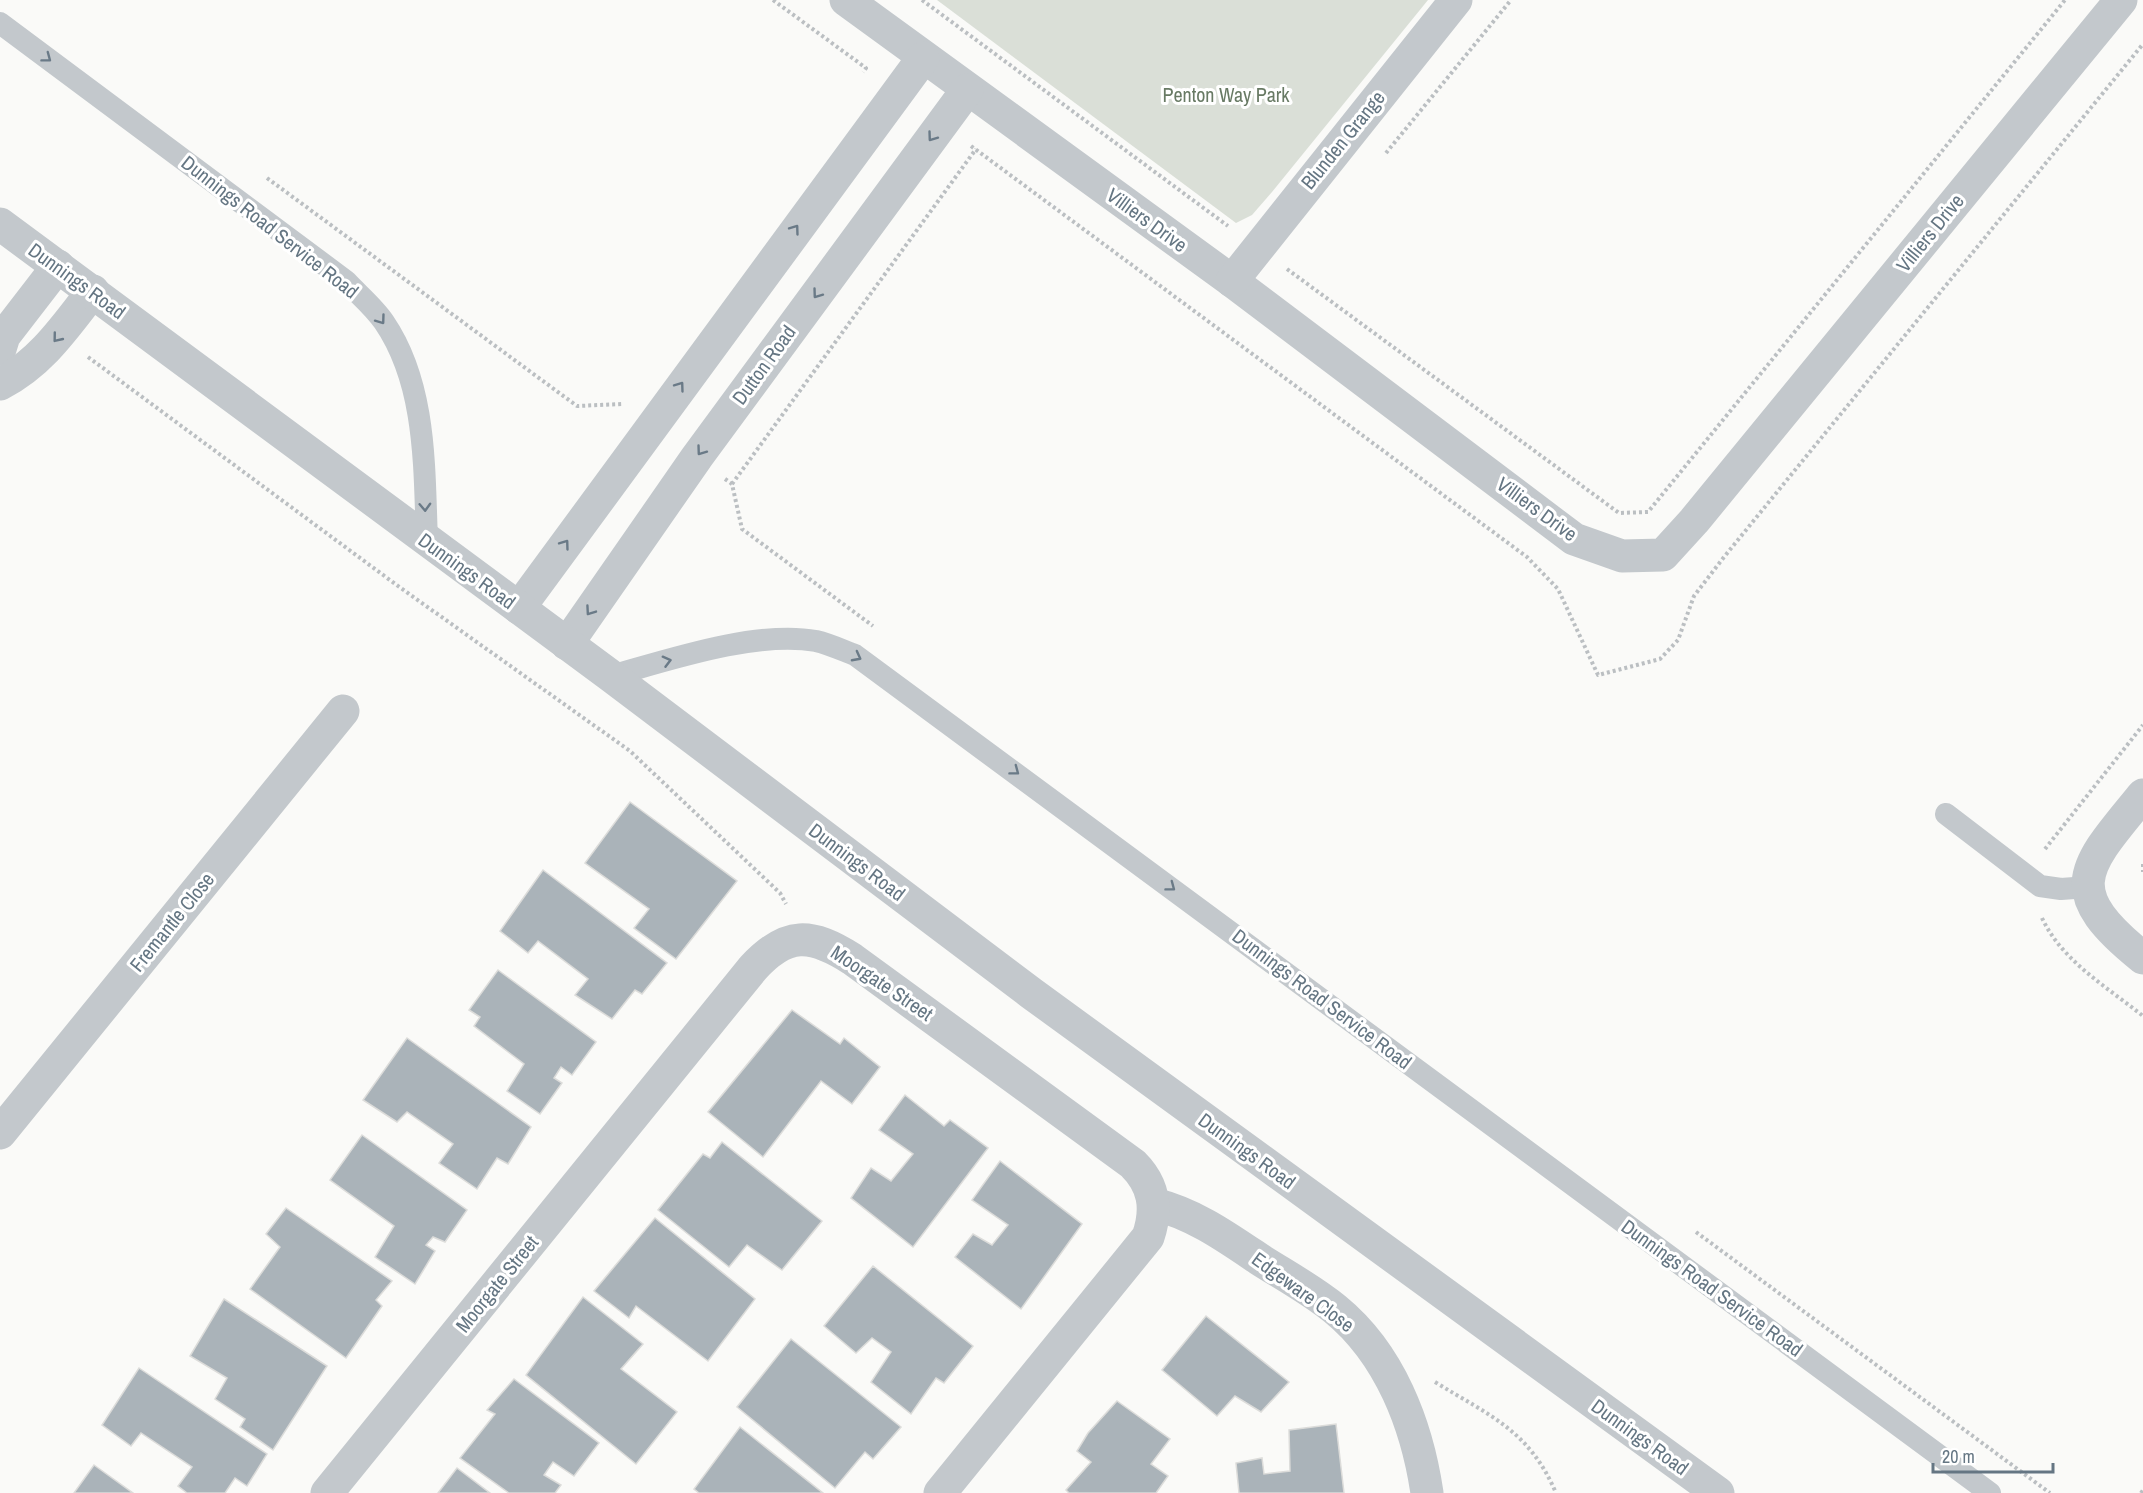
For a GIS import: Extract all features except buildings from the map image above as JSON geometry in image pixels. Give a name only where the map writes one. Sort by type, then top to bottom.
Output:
[{"type":"street","name":"Villiers Drive","points":[[846,0],[1232,281],[1574,539],[1622,556],[1663,555],[2121,0]]},
{"type":"street","name":"Blunden Grange","points":[[1232,281],[1456,0]]},
{"type":"street","points":[[519,608],[652,423],[923,58]]},
{"type":"street","name":"Dutton Road","points":[[567,644],[697,457],[967,90]]},
{"type":"street","name":"Dunnings Road","points":[[0,224],[611,676],[1031,993],[1718,1493]]},
{"type":"street","points":[[0,349],[4,336],[58,266]]},
{"type":"street","points":[[0,384],[30,366],[59,335],[93,291]]},
{"type":"street","name":"Fremantle Close","points":[[0,1133],[343,711]]},
{"type":"street","points":[[2143,795],[2094,861],[2088,887],[2097,914],[2108,928],[2143,958]]},
{"type":"street","name":"Moorgate Street","points":[[327,1493],[753,968],[770,951],[787,941],[805,940],[832,946],[852,958],[1133,1164],[1144,1175],[1154,1204],[1148,1236],[940,1493]]},
{"type":"street","name":"Edgeware Close","points":[[1154,1204],[1181,1211],[1212,1228],[1334,1309],[1362,1335],[1388,1376],[1412,1424],[1422,1458],[1427,1493]]},
{"type":"lane","name":"Dunnings Road Service Road","points":[[0,23],[346,281],[384,321],[403,359],[420,414],[427,541]]},
{"type":"lane","name":"Dunnings Road Service Road","points":[[611,676],[680,657],[770,639],[815,641],[855,655],[1990,1493]]},
{"type":"lane","points":[[1946,814],[2040,886],[2061,889],[2088,887]]},
{"type":"path","points":[[773,0],[866,68],[895,93]]},
{"type":"path","points":[[922,0],[1619,513],[1648,512],[2065,0]]},
{"type":"path","points":[[1378,162],[1511,0]]},
{"type":"path","points":[[866,68],[892,34]]},
{"type":"path","points":[[941,125],[1527,557],[1558,589],[1598,675],[1660,659],[1678,640],[1694,596],[1724,557],[2143,44]]},
{"type":"path","points":[[732,484],[975,149]]},
{"type":"path","points":[[263,175],[577,406],[621,403],[652,423]]},
{"type":"path","points":[[1290,271],[1297,262]]},
{"type":"path","points":[[59,335],[398,586],[630,750],[780,892],[805,940]]},
{"type":"path","points":[[697,457],[732,484],[742,529],[877,628]]},
{"type":"path","points":[[2143,864],[2143,872]]},
{"type":"path","points":[[1686,1225],[2050,1493]]},
{"type":"path","points":[[1388,1376],[1419,1376],[1433,1381],[1499,1421],[1535,1452],[1556,1493]]},
{"type":"green space","name":"Penton Way Park","points":[[937,0],[1428,0],[1272,192],[1252,215],[1236,223]]}]
